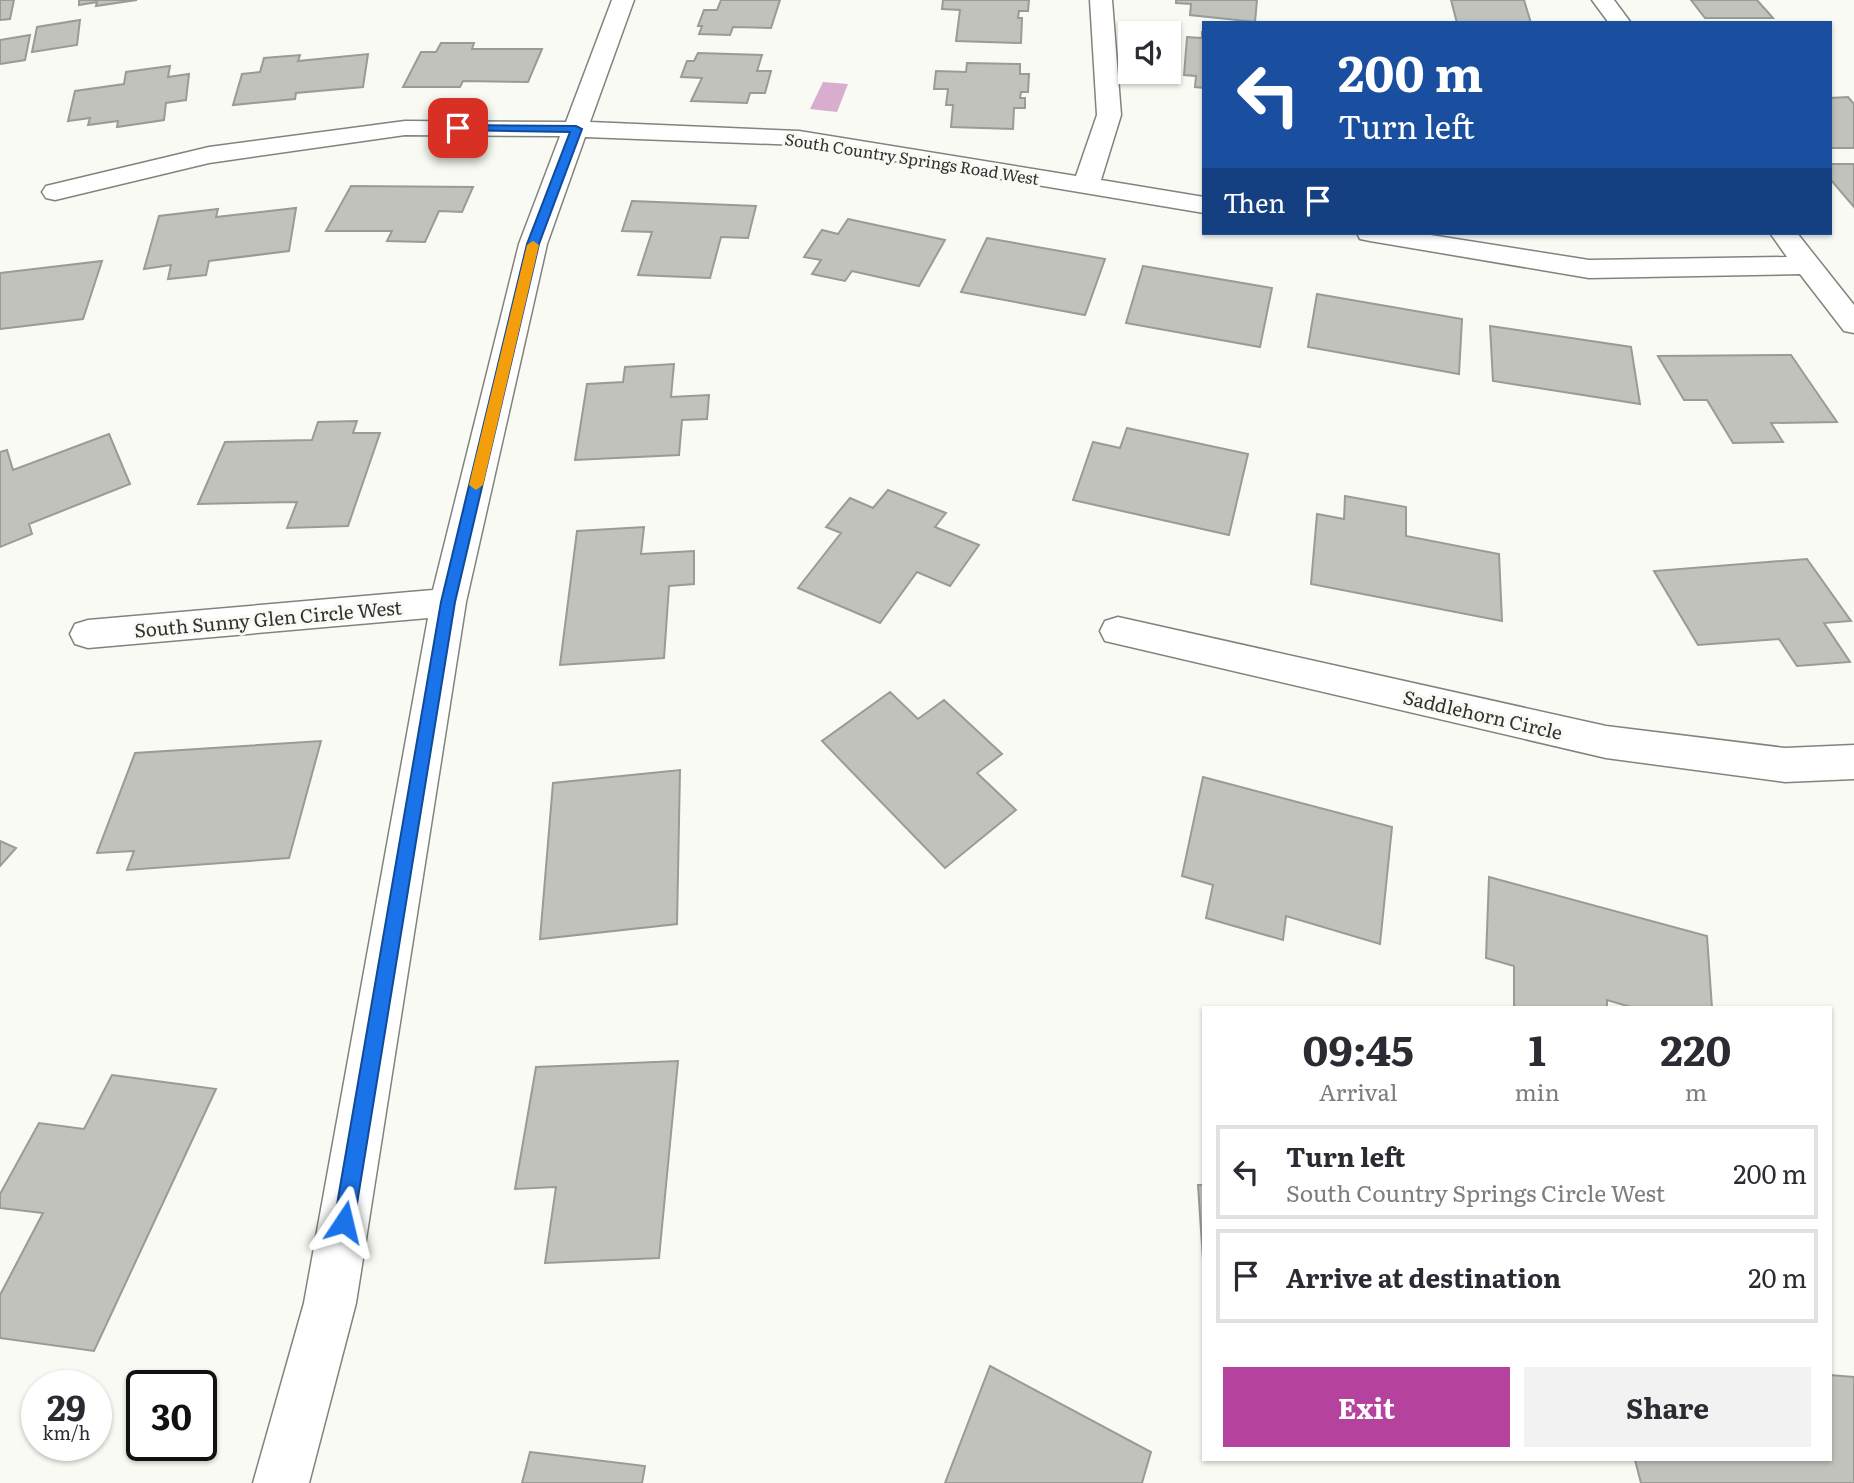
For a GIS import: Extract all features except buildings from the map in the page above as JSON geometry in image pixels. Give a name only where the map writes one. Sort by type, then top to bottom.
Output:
[{"type":"street","points":[[281,1483],[330,1303],[448,602],[533,244],[623,0]]},
{"type":"street","points":[[1086,186],[1109,115],[1101,0]]},
{"type":"street","points":[[1603,0],[1619,21]]},
{"type":"street","name":"South Country Springs Road West","points":[[55,192],[209,155],[405,128],[576,129],[799,138],[1202,205]]},
{"type":"street","points":[[1382,235],[1589,269],[1808,265]]},
{"type":"street","points":[[1785,235],[1854,324]]},
{"type":"street","name":"South Sunny Glen Circle West","points":[[88,634],[448,602]]},
{"type":"street","name":"Saddlehorn Circle","points":[[1118,631],[1606,742],[1785,765],[1854,762]]},
{"type":"shaded area","points":[[823,82],[848,84],[837,112],[810,109]]},
{"type":"slow traffic","points":[[476,485],[533,245]]},
{"type":"route","points":[[344,1222],[448,602],[533,244],[576,129],[458,128]]}]
